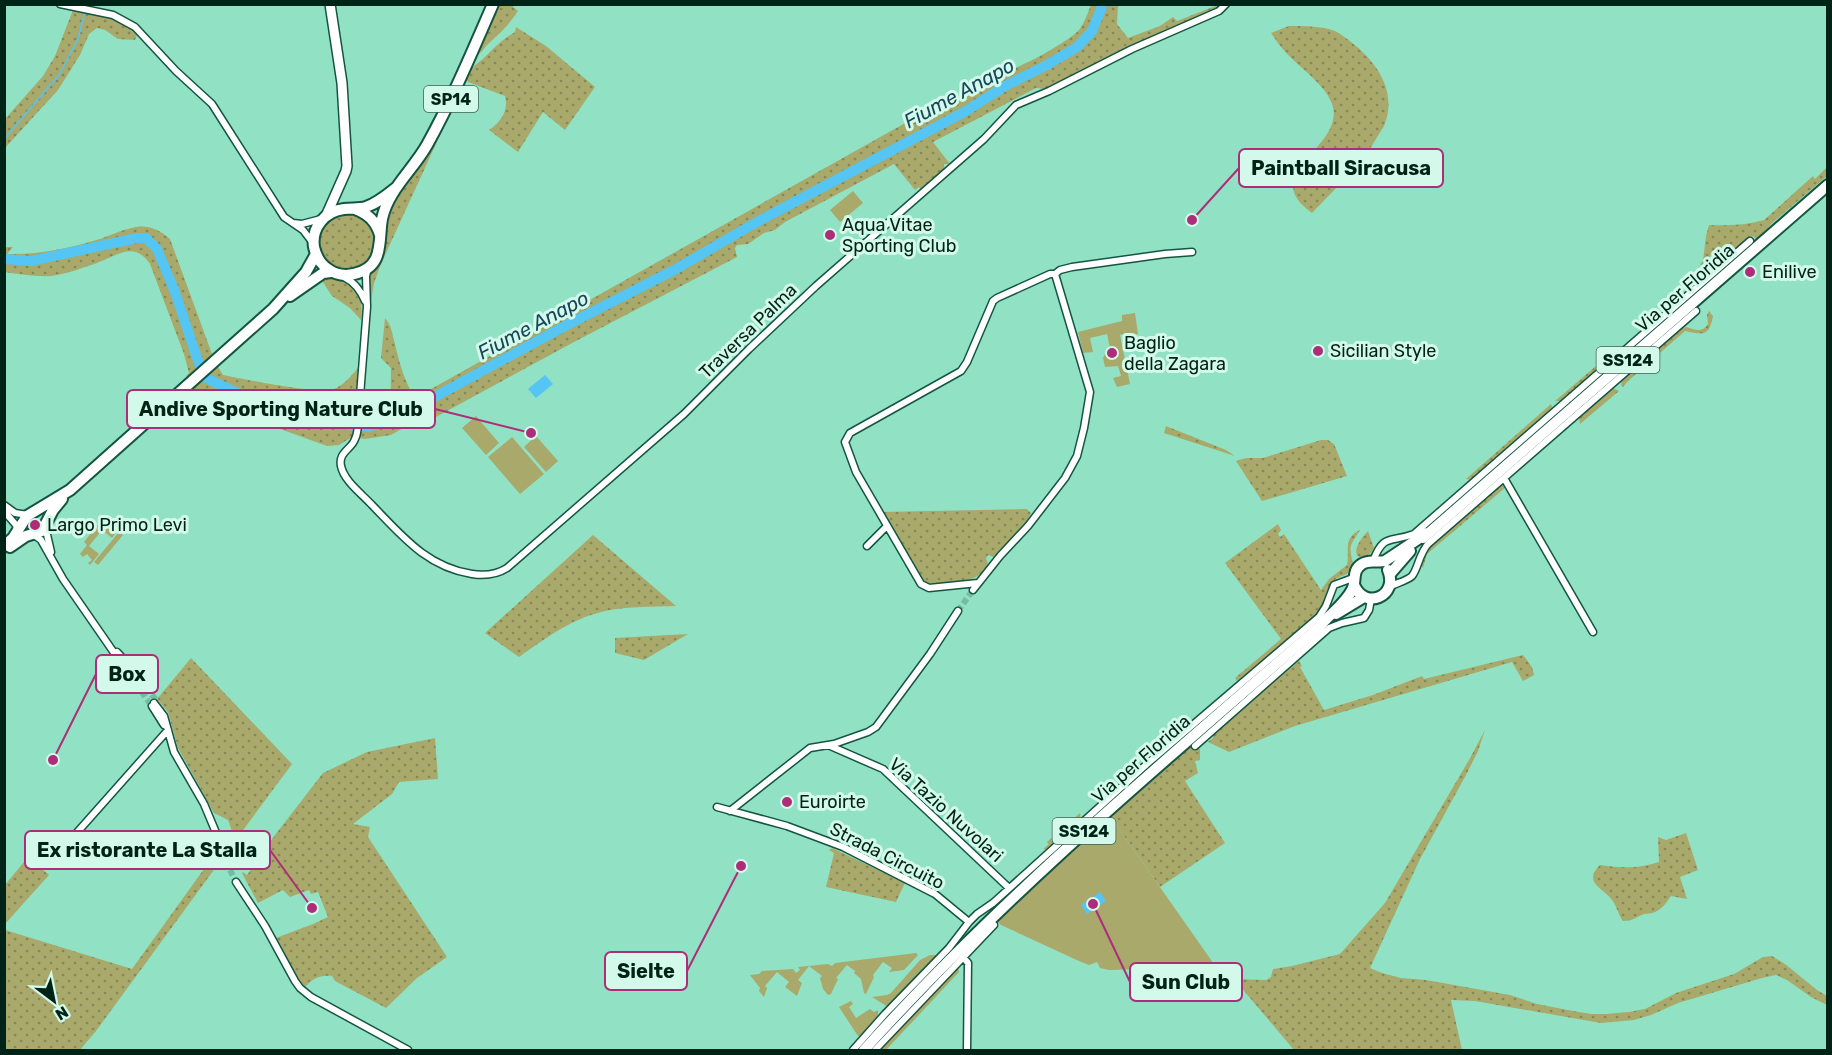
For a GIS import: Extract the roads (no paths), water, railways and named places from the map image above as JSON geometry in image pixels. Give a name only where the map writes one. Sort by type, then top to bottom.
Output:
[{"type":"main road","name":"SP14","points":[[397,187],[425,148],[447,107],[492,4]]},
{"type":"main road","name":"Via per Floridia","points":[[1427,533],[1827,186]]},
{"type":"main road","points":[[273,309],[306,272],[314,249],[314,234],[324,217],[335,210],[375,203],[397,187]]},
{"type":"main road","points":[[4,546],[273,309],[323,273],[350,275],[368,268],[380,250],[382,219],[397,187]]},
{"type":"main road","points":[[350,209],[364,213],[372,220],[378,228],[381,239]]},
{"type":"main road","points":[[314,249],[319,261],[335,273]]},
{"type":"main road","points":[[26,525],[42,531],[53,510],[70,490]]},
{"type":"main road","points":[[4,553],[21,539],[26,525],[40,514],[45,525]]},
{"type":"main road","points":[[1319,627],[1352,590],[1355,571],[1360,565],[1385,561],[1427,533]]},
{"type":"main road","points":[[1319,627],[1353,603],[1383,595],[1390,579],[1406,555],[1427,533]]},
{"type":"main road","points":[[1376,562],[1386,567],[1390,579]]},
{"type":"main road","points":[[1354,581],[1357,591],[1368,598]]},
{"type":"main road","name":"Via per Floridia","points":[[864,1050],[969,940],[1055,857],[1319,627]]},
{"type":"street","points":[[60,4],[113,15],[135,27],[176,70],[208,99],[284,217],[308,234],[314,249]]},
{"type":"street","points":[[293,223],[310,222],[324,217],[347,166],[342,83],[330,4]]},
{"type":"street","name":"Traversa Palma","points":[[367,307],[356,438],[341,457],[340,463],[344,473],[410,544],[439,565],[458,572],[493,575],[501,572],[684,414],[748,349],[816,286],[984,139],[1016,105],[1132,49],[1219,11],[1226,4]]},
{"type":"street","points":[[338,189],[338,195],[350,209]]},
{"type":"street","points":[[1376,562],[1379,546],[1384,542],[1414,534],[1750,242]]},
{"type":"street","points":[[978,583],[929,588],[917,580],[856,472],[845,445],[848,435],[961,371],[993,301],[1033,281],[1072,267],[1192,252]]},
{"type":"street","points":[[367,307],[368,268]]},
{"type":"street","points":[[335,273],[350,279],[357,287],[367,307]]},
{"type":"street","points":[[973,590],[1028,526],[1065,478],[1077,456],[1090,392],[1055,274]]},
{"type":"street","points":[[1390,579],[1405,580],[1414,574],[1419,556],[1428,544],[1696,311]]},
{"type":"street","points":[[1504,478],[1593,632]]},
{"type":"street","points":[[4,506],[15,513],[41,540],[63,579],[127,669]]},
{"type":"street","points":[[4,511],[26,525]]},
{"type":"street","points":[[45,525],[53,558]]},
{"type":"street","points":[[867,546],[886,527]]},
{"type":"street","points":[[1390,579],[1405,580]]},
{"type":"street","points":[[853,1050],[949,948],[976,914],[993,903],[1147,764],[1319,617],[1334,585],[1354,581]]},
{"type":"street","points":[[1195,746],[1329,628],[1364,618],[1369,610],[1368,598]]},
{"type":"street","points":[[730,811],[810,748],[872,731],[930,654],[958,611]]},
{"type":"street","points":[[153,704],[168,730],[174,752],[208,814],[213,837],[226,860]]},
{"type":"street","points":[[57,855],[168,730]]},
{"type":"street","name":"Via Tazio Nuvolari","points":[[827,745],[883,769],[1009,888]]},
{"type":"street","name":"Strada Circuito","points":[[717,807],[787,826],[868,858],[935,894],[969,922]]},
{"type":"street","points":[[237,880],[300,988],[311,997],[408,1050]]},
{"type":"street","points":[[875,1050],[994,926]]},
{"type":"street","points":[[963,957],[968,963],[967,1050]]},
{"type":"water","points":[[545,375],[553,384],[536,398],[528,389]]},
{"type":"water","points":[[1100,892],[1106,901],[1087,914],[1081,905]]},
{"type":"waterway","name":"Fiume Anapo","points":[[4,259],[31,261],[146,238],[157,249],[206,378],[235,392],[327,423],[369,427],[418,406],[676,269],[755,223],[966,111],[1005,86],[1047,65],[1077,47],[1092,31],[1103,4]]},
{"type":"waterway","points":[[4,139],[59,75],[78,39],[85,11]]},
{"type":"tunnel","points":[[958,611],[973,590]]},
{"type":"tunnel","points":[[130,666],[156,700]]},
{"type":"tunnel","points":[[126,670],[151,705]]},
{"type":"tunnel","points":[[226,862],[236,882]]},
{"type":"place","name":"Paintball Siracusa","points":[[1192,220]]},
{"type":"place","name":"Aqua Vitae Sporting Club","points":[[830,235]]},
{"type":"place","name":"Enilive","points":[[1750,272]]},
{"type":"place","name":"Sicilian Style","points":[[1318,351]]},
{"type":"place","name":"Baglio della Zagara","points":[[1112,353]]},
{"type":"place","name":"Andive Sporting Nature Club","points":[[531,433]]},
{"type":"place","name":"Largo Primo Levi","points":[[35,525]]},
{"type":"place","name":"Box","points":[[53,760]]},
{"type":"place","name":"Euroirte","points":[[787,802]]},
{"type":"place","name":"Sielte","points":[[741,866]]},
{"type":"place","name":"Sun Club","points":[[1093,904]]},
{"type":"place","name":"Ex ristorante La Stalla","points":[[312,908]]}]
